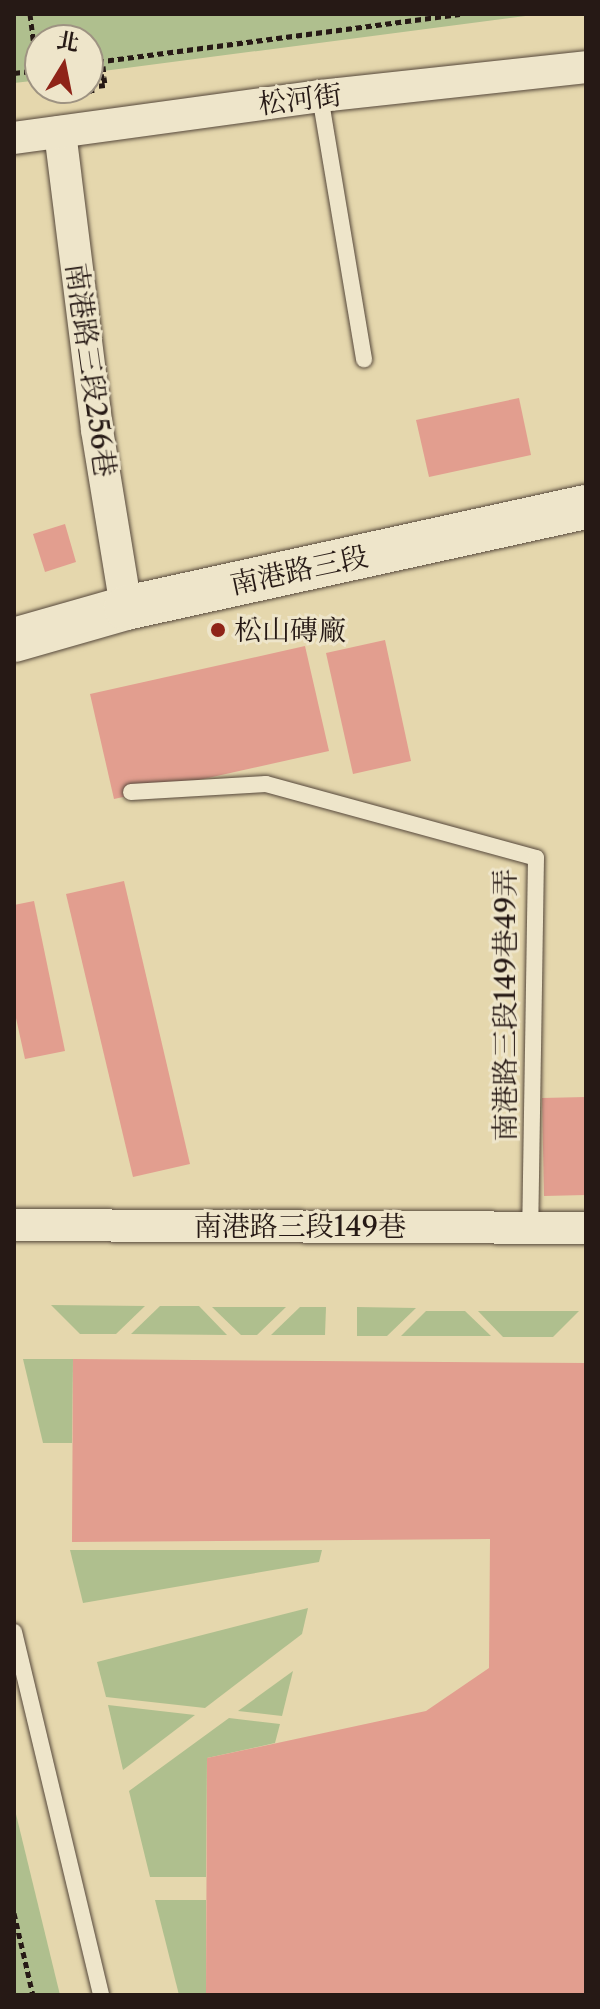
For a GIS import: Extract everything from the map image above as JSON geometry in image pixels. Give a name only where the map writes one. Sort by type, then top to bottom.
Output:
[{"type":"main road","name":"南港路三段","points":[[14,640],[126,608],[586,507]]},
{"type":"street","name":"松河街","points":[[14,138],[320,96],[586,67]]},
{"type":"street","name":"南港路三段256巷","points":[[60,132],[97,430],[126,608]]},
{"type":"street","name":"南港路三段149巷","points":[[14,1225],[586,1228]]},
{"type":"lane","points":[[320,96],[364,359]]},
{"type":"lane","name":"南港路三段149巷49弄","points":[[131,792],[266,784],[536,858],[530,1227]]},
{"type":"lane","points":[[14,1632],[101,1995]]},
{"type":"path","points":[[104,64],[460,14]]},
{"type":"path","points":[[14,1913],[33,1995]]},
{"type":"green space","points":[[14,14],[541,14],[104,71],[104,24],[24,24],[24,82],[14,83]]},
{"type":"green space","points":[[51,1305],[145,1306],[116,1334],[80,1334]]},
{"type":"green space","points":[[160,1306],[199,1306],[227,1335],[131,1334]]},
{"type":"green space","points":[[212,1307],[286,1307],[257,1335],[241,1335]]},
{"type":"green space","points":[[300,1307],[326,1307],[325,1335],[271,1335]]},
{"type":"green space","points":[[357,1307],[416,1308],[387,1336],[357,1336]]},
{"type":"green space","points":[[426,1311],[465,1311],[491,1336],[401,1336]]},
{"type":"green space","points":[[478,1311],[579,1311],[553,1337],[503,1337]]},
{"type":"green space","points":[[23,1359],[73,1359],[72,1443],[43,1443]]},
{"type":"green space","points":[[70,1550],[322,1550],[319,1562],[83,1603]]},
{"type":"green space","points":[[308,1608],[302,1634],[205,1708],[106,1697],[97,1662]]},
{"type":"green space","points":[[293,1671],[282,1716],[238,1711]]},
{"type":"green space","points":[[108,1705],[195,1715],[123,1770]]},
{"type":"green space","points":[[229,1718],[280,1724],[275,1743],[207,1758],[206,1877],[150,1877],[129,1791]]},
{"type":"green space","points":[[14,1806],[60,1995],[14,1995]]},
{"type":"green space","points":[[155,1900],[206,1900],[206,1995],[179,1995]]},
{"type":"building","points":[[519,398],[531,455],[429,477],[416,420]]},
{"type":"building","points":[[65,524],[76,562],[45,572],[33,534]]},
{"type":"building","points":[[385,640],[411,761],[353,774],[326,653]]},
{"type":"building","points":[[305,646],[329,751],[114,799],[90,694]]},
{"type":"building","points":[[124,881],[190,1164],[133,1177],[66,894]]},
{"type":"building","points":[[34,901],[65,1051],[25,1059],[14,1009],[14,905]]},
{"type":"building","points":[[586,1097],[586,1195],[544,1196],[542,1098]]},
{"type":"building","points":[[73,1359],[586,1363],[586,1995],[206,1995],[207,1758],[426,1711],[489,1668],[490,1539],[72,1542]]},
{"type":"place","name":"松山磚廠","points":[[218,630]]}]
